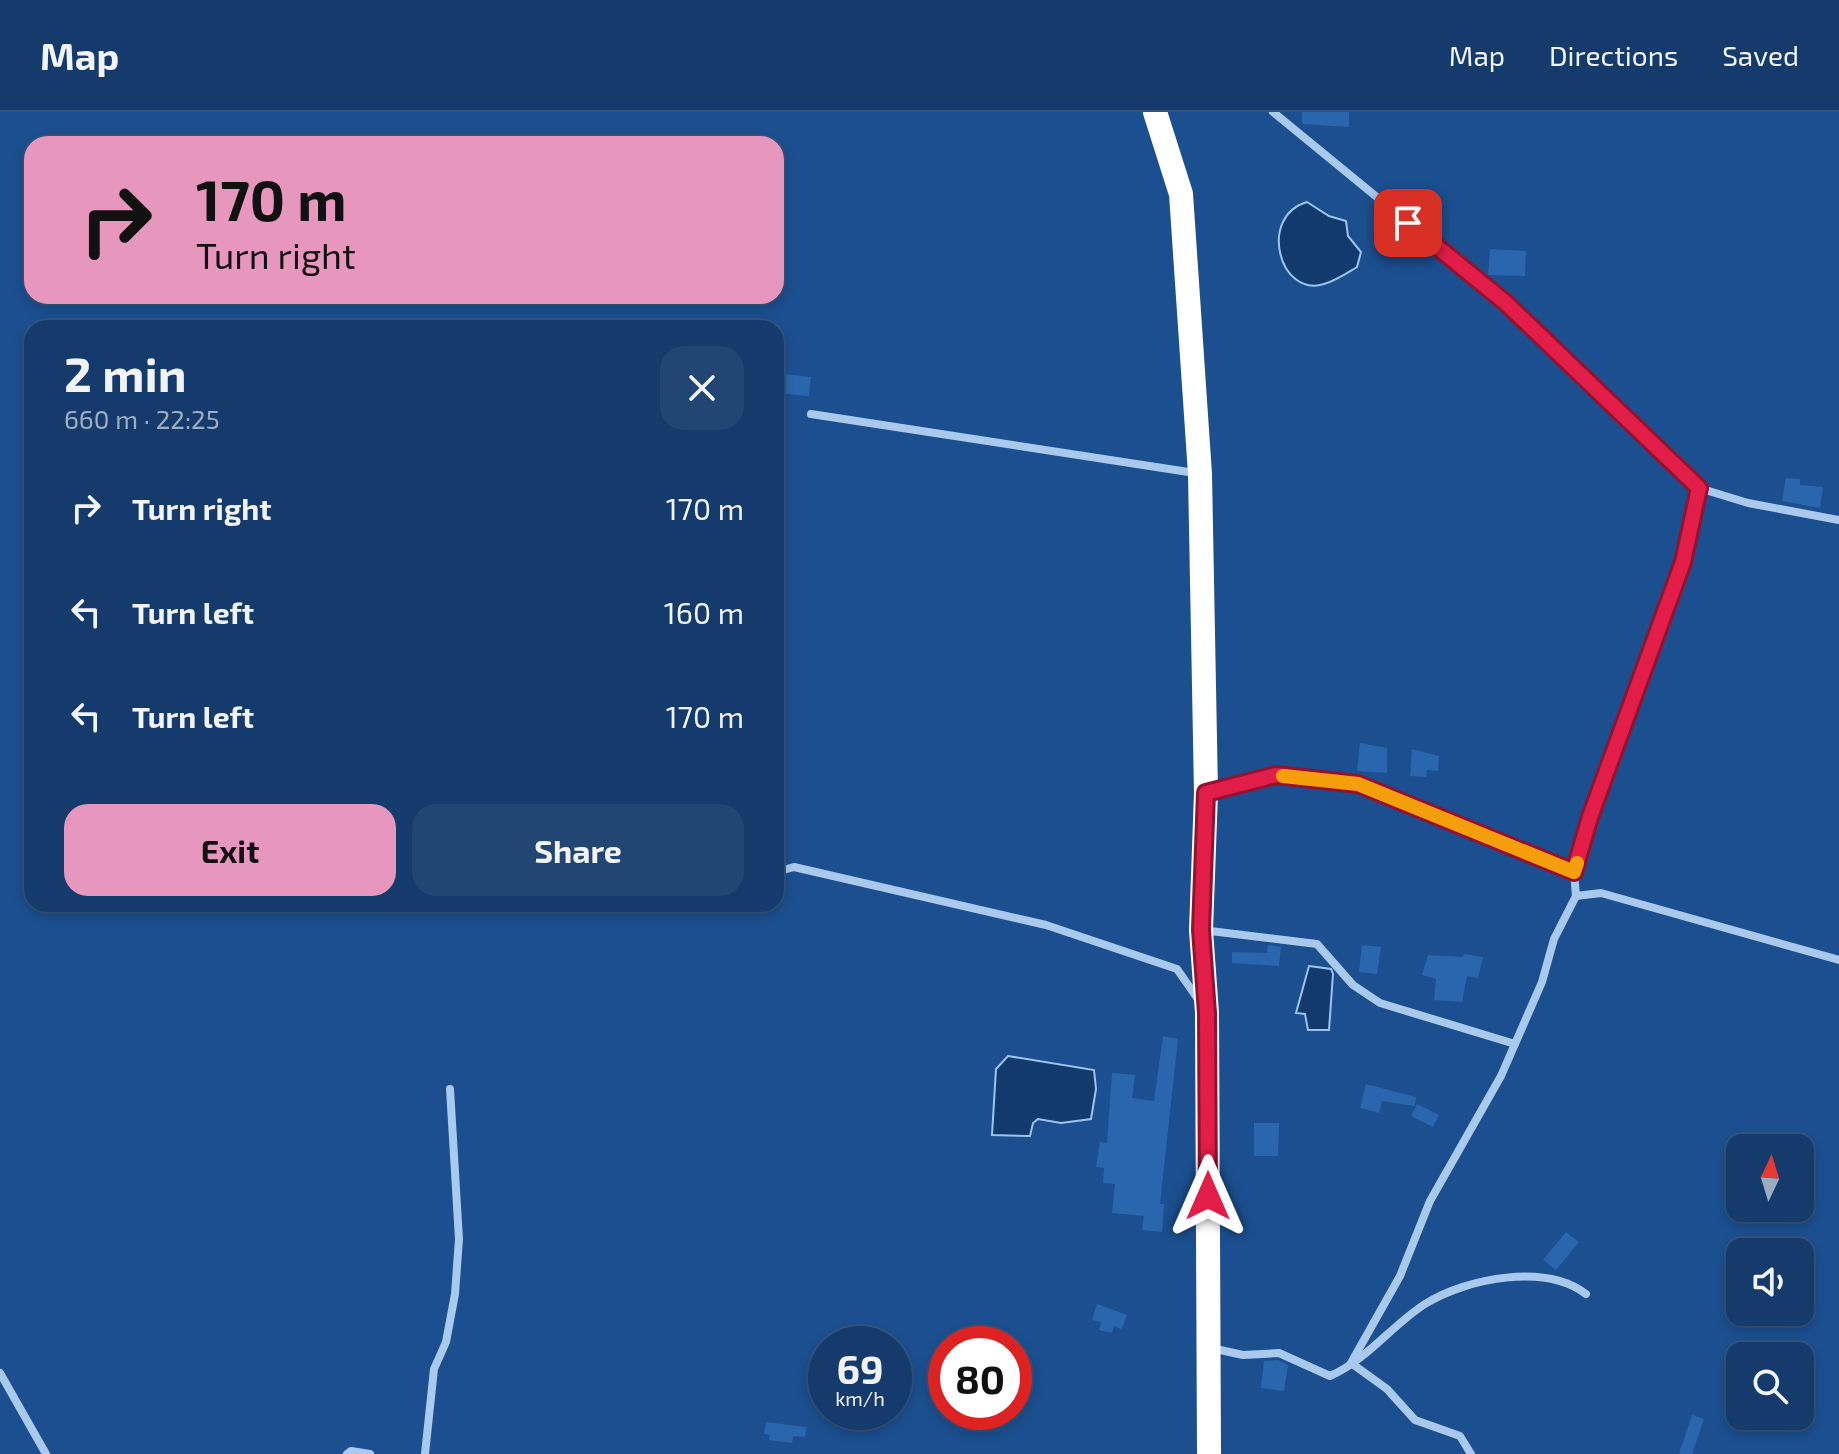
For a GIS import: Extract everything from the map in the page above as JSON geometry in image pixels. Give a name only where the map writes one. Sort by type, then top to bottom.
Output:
[{"type":"highway","points":[[1155,112],[1181,194],[1200,474],[1206,793],[1201,930],[1207,1013],[1209,1454]]},
{"type":"street","points":[[1273,112],[1506,303],[1699,488],[1748,503],[1839,520]]},
{"type":"street","points":[[811,414],[1200,474]]},
{"type":"street","points":[[1351,1363],[1400,1276],[1430,1201],[1501,1076],[1542,982],[1554,939],[1576,896],[1574,872],[1590,817],[1683,562],[1699,488]]},
{"type":"street","points":[[1206,793],[1276,775],[1358,784],[1574,872]]},
{"type":"street","points":[[784,870],[794,867],[1046,925],[1177,969],[1207,1013]]},
{"type":"street","points":[[1576,896],[1601,893],[1839,960]]},
{"type":"street","points":[[1201,930],[1317,944],[1353,985],[1380,1003],[1515,1044]]},
{"type":"street","points":[[425,1454],[434,1369],[446,1342],[455,1294],[459,1239],[450,1089]]},
{"type":"street","points":[[1210,1348],[1243,1355],[1279,1353],[1330,1376],[1426,1304],[1460,1290],[1496,1280],[1525,1278],[1558,1281],[1586,1294]]},
{"type":"street","points":[[1351,1363],[1387,1389],[1415,1420],[1460,1436],[1471,1454]]},
{"type":"street","points":[[0,1373],[46,1454]]},
{"type":"street","points":[[347,1454],[351,1451],[370,1454]]},
{"type":"water","points":[[1307,202],[1329,216],[1346,221],[1348,236],[1361,252],[1357,267],[1324,284],[1308,285],[1295,279],[1280,254],[1279,238],[1283,223],[1292,210]]},
{"type":"water","points":[[1309,966],[1331,969],[1333,974],[1329,1030],[1308,1030],[1305,1014],[1296,1013]]},
{"type":"water","points":[[1008,1056],[1094,1070],[1096,1089],[1091,1119],[1061,1123],[1038,1119],[1033,1123],[1030,1136],[992,1135],[996,1069]]},
{"type":"building","points":[[1302,112],[1349,112],[1349,127],[1302,124]]},
{"type":"building","points":[[1490,249],[1526,251],[1525,276],[1488,275]]},
{"type":"building","points":[[784,374],[811,377],[809,396],[784,394]]},
{"type":"building","points":[[1786,478],[1800,479],[1800,485],[1823,487],[1820,508],[1782,501]]},
{"type":"building","points":[[1360,743],[1387,748],[1387,773],[1357,771]]},
{"type":"building","points":[[1412,749],[1439,756],[1438,771],[1427,770],[1426,777],[1410,776]]},
{"type":"building","points":[[1268,945],[1281,947],[1279,966],[1232,963],[1232,952],[1267,953]]},
{"type":"building","points":[[1362,945],[1381,947],[1377,974],[1359,972]]},
{"type":"building","points":[[1464,954],[1483,957],[1478,978],[1467,976],[1462,1002],[1434,1000],[1436,979],[1422,975],[1428,955],[1463,957]]},
{"type":"building","points":[[1163,1036],[1178,1039],[1160,1204],[1164,1204],[1162,1232],[1142,1230],[1144,1216],[1112,1213],[1115,1184],[1103,1183],[1104,1168],[1096,1167],[1100,1142],[1107,1143],[1112,1073],[1135,1075],[1132,1098],[1154,1101]]},
{"type":"building","points":[[1366,1084],[1416,1097],[1415,1106],[1382,1101],[1379,1113],[1360,1108]]},
{"type":"building","points":[[1417,1104],[1439,1115],[1433,1127],[1411,1116]]},
{"type":"building","points":[[1254,1123],[1279,1123],[1278,1156],[1254,1156]]},
{"type":"building","points":[[1566,1232],[1579,1242],[1556,1270],[1543,1260]]},
{"type":"building","points":[[1097,1304],[1127,1315],[1122,1329],[1114,1326],[1112,1333],[1099,1330],[1101,1322],[1092,1320]]},
{"type":"building","points":[[1278,1360],[1288,1365],[1284,1391],[1261,1388],[1264,1361]]},
{"type":"building","points":[[1692,1415],[1704,1419],[1692,1454],[1679,1454]]},
{"type":"building","points":[[766,1422],[806,1427],[805,1437],[793,1436],[792,1443],[769,1440],[770,1435],[764,1434]]},
{"type":"slow traffic","points":[[1283,776],[1358,784],[1574,872],[1577,863]]},
{"type":"route","points":[[1208,1196],[1207,1013],[1201,930],[1206,793],[1276,775],[1358,784],[1574,872],[1590,817],[1637,696],[1683,562],[1699,488],[1506,303],[1408,223]]}]
